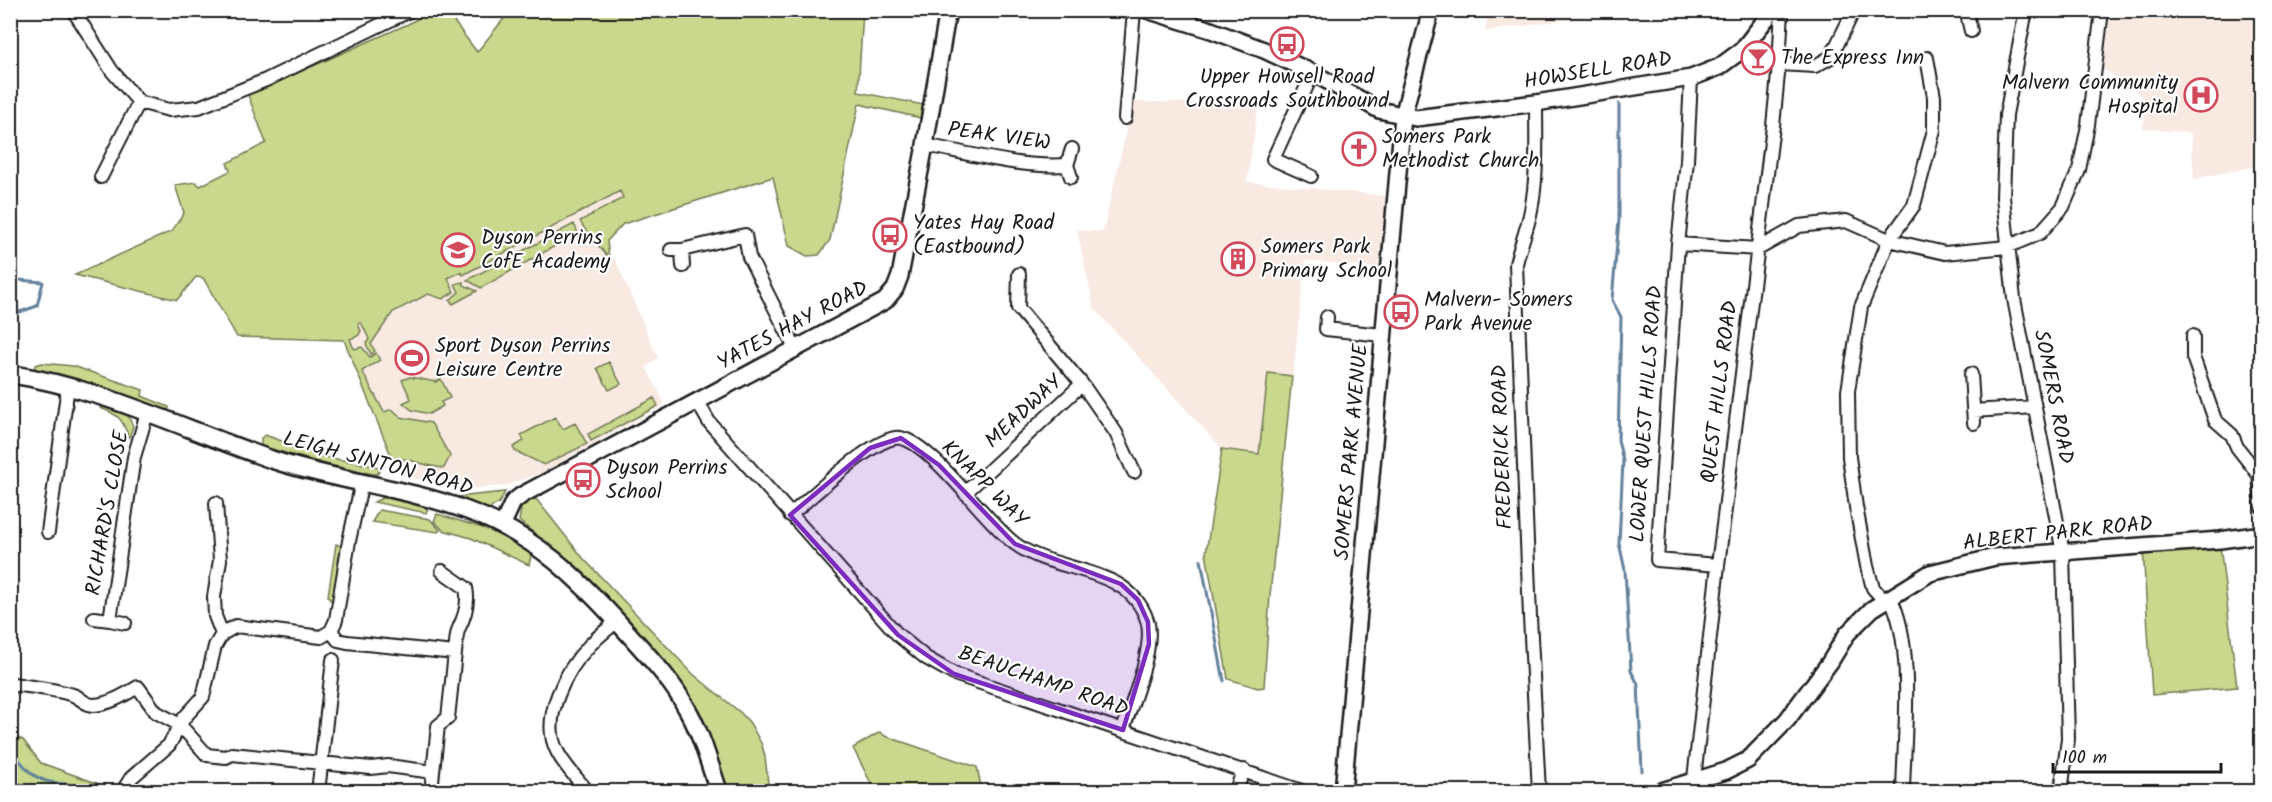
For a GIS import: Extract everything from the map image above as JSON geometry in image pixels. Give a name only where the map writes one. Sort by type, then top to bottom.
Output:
[{"type":"main road","name":"LEIGH SINTON ROAD","points":[[10,374],[68,386],[275,460],[331,477],[392,488],[451,505],[502,526],[532,542],[577,578],[654,662],[686,707],[697,729],[719,792]]},
{"type":"street","points":[[73,10],[112,71],[139,102],[169,110],[199,107],[266,80],[411,10]]},
{"type":"street","name":"YATES HAY ROAD","points":[[502,526],[513,502],[522,495],[885,301],[895,289],[900,276],[948,10]]},
{"type":"street","points":[[1125,118],[1134,10]]},
{"type":"street","name":"HOWSELL ROAD","points":[[1147,10],[1264,50],[1313,73],[1378,110],[1416,118],[1536,103],[1691,78],[1719,67],[1742,50],[1773,10]]},
{"type":"street","name":"SOMERS PARK AVENUE","points":[[1343,792],[1403,116],[1431,10]]},
{"type":"street","name":"QUEST HILLS ROAD","points":[[1695,785],[1718,565],[1779,64],[1782,10]]},
{"type":"street","points":[[1779,64],[1815,66],[1831,57],[1854,10]]},
{"type":"street","points":[[1966,10],[1971,31]]},
{"type":"street","name":"SOMERS ROAD","points":[[2026,10],[2006,115],[2003,197],[2014,299],[2063,553],[2068,739],[2061,792]]},
{"type":"street","points":[[1678,244],[1758,249],[1799,226],[1846,221],[1889,240],[1945,253],[2007,247],[2040,233],[2063,207],[2079,170],[2088,125],[2103,10]]},
{"type":"street","points":[[1903,792],[1906,667],[1902,628],[1887,599],[1873,588],[1867,566],[1849,457],[1848,391],[1861,307],[1889,240],[1914,205],[1934,130],[1934,97],[1927,58]]},
{"type":"street","points":[[1311,176],[1273,159],[1313,73]]},
{"type":"street","name":"LOWER QUEST HILLS ROAD","points":[[1691,78],[1656,560],[1718,565]]},
{"type":"street","points":[[101,177],[139,102]]},
{"type":"street","name":"FREDERICK ROAD","points":[[1536,103],[1537,173],[1531,213],[1521,240],[1516,264],[1539,792]]},
{"type":"street","name":"PEAK VIEW","points":[[925,145],[1024,164],[1067,165]]},
{"type":"street","name":"PEAK VIEW","points":[[1071,177],[1067,165],[1072,149]]},
{"type":"street","points":[[683,267],[676,250],[749,233],[749,257],[795,350]]},
{"type":"street","name":"MEADWAY","points":[[1019,274],[1018,308],[1082,384],[1116,433],[1134,472]]},
{"type":"street","points":[[1327,317],[1326,329],[1383,335]]},
{"type":"street","points":[[2193,336],[2193,357],[2215,420],[2232,435],[2237,447],[2259,475],[2262,507]]},
{"type":"street","points":[[1971,374],[1973,417],[2035,406]]},
{"type":"street","name":"MEADWAY","points":[[965,493],[1082,384]]},
{"type":"street","points":[[48,532],[68,386]]},
{"type":"street","name":"BEAUCHAMP ROAD","points":[[697,401],[709,422],[790,515],[898,635],[926,658],[954,674],[1305,792]]},
{"type":"street","name":"RICHARD'S CLOSE","points":[[110,620],[134,457],[147,413]]},
{"type":"street","name":"KNAPP WAY","points":[[790,515],[870,448],[887,440],[901,438],[920,449],[1015,544],[1038,556],[1095,574],[1121,585],[1138,600],[1148,622],[1149,644],[1123,730]]},
{"type":"street","points":[[122,792],[131,778],[169,745],[180,724],[203,697],[216,646],[222,634],[236,626],[309,636],[321,636],[331,631],[336,620],[349,541],[362,482]]},
{"type":"street","points":[[216,503],[220,560],[214,597],[215,616],[222,634]]},
{"type":"street","name":"ALBERT PARK ROAD","points":[[1658,792],[1695,785],[1748,760],[1765,744],[1803,699],[1847,634],[1872,609],[1930,573],[1995,557],[2220,540],[2262,534]]},
{"type":"street","points":[[431,792],[438,726],[448,718],[458,628],[464,622],[467,596],[466,588],[441,571]]},
{"type":"street","name":"RICHARD'S CLOSE","points":[[94,618],[125,622]]},
{"type":"street","points":[[588,792],[556,750],[551,728],[563,684],[576,662],[589,646],[617,621]]},
{"type":"street","points":[[331,631],[338,640],[347,642],[455,653]]},
{"type":"street","points":[[318,792],[333,660]]},
{"type":"street","points":[[11,682],[76,696],[85,704],[94,705],[109,702],[138,687],[156,712],[180,724],[207,755],[226,757],[231,754],[371,768],[388,766],[433,772]]},
{"type":"street","points":[[1235,792],[1244,770]]},
{"type":"highlighted area","points":[[901,438],[939,465],[1015,544],[1121,584],[1138,600],[1148,622],[1149,644],[1123,730],[954,674],[898,635],[790,515],[870,448]]},
{"type":"shaded area","points":[[1608,10],[1608,14],[1485,31],[1489,11]]},
{"type":"shaded area","name":"Dyson Perrins CofE Academy","points":[[431,11],[446,11],[477,52],[510,11],[707,197],[623,224],[607,241],[609,259],[615,259],[658,358],[646,367],[665,404],[545,471],[504,486],[449,487],[398,474],[248,95],[408,24]]},
{"type":"shaded area","name":"Malvern Community Hospital","points":[[2111,11],[2261,11],[2261,165],[2194,179],[2191,133],[2143,128],[2147,102],[2132,87],[2103,69]]},
{"type":"shaded area","points":[[1133,102],[1221,103],[1258,106],[1247,182],[1387,196],[1378,268],[1305,260],[1294,368],[1292,376],[1268,373],[1259,454],[1222,449],[1094,308],[1077,230],[1103,232]]},
{"type":"green space","name":"Dyson Perrins CofE Academy","points":[[431,11],[446,11],[477,52],[510,11],[863,11],[858,92],[924,105],[921,118],[859,104],[830,240],[819,255],[807,256],[789,246],[773,177],[623,224],[607,241],[609,259],[580,221],[623,198],[620,191],[463,275],[461,272],[448,278],[454,292],[443,299],[428,294],[393,312],[371,344],[375,351],[371,354],[366,344],[369,339],[361,322],[358,324],[361,331],[358,336],[350,339],[354,349],[362,347],[370,357],[376,353],[380,360],[362,371],[384,412],[392,409],[401,417],[431,423],[450,456],[444,468],[438,467],[392,458],[344,340],[237,337],[203,278],[196,277],[177,300],[75,275],[172,231],[184,213],[175,185],[196,182],[200,186],[230,171],[227,163],[266,143],[248,95],[408,24]]},
{"type":"green space","points":[[574,224],[578,233],[481,288],[467,280]]},
{"type":"green space","points":[[463,282],[464,285],[477,291],[453,304],[450,300],[459,292],[455,284]]},
{"type":"green space","points":[[609,362],[621,384],[609,390],[597,368]]},
{"type":"green space","points":[[42,363],[73,366],[143,390],[142,396],[169,407],[168,414],[34,370],[35,365]]},
{"type":"green space","points":[[1268,373],[1292,376],[1270,595],[1264,687],[1258,688],[1228,679],[1206,553],[1222,449],[1259,454]]},
{"type":"green space","points":[[410,377],[436,382],[441,379],[450,398],[441,402],[443,406],[429,414],[412,410],[403,403],[411,399],[402,380]]},
{"type":"green space","points":[[654,398],[658,406],[591,441],[588,434]]},
{"type":"green space","points":[[101,405],[128,416],[133,426],[129,438],[119,418],[100,408]]},
{"type":"green space","points":[[555,417],[563,429],[575,423],[587,444],[544,465],[515,451],[513,447],[524,441],[521,435]]},
{"type":"green space","points":[[265,435],[326,457],[379,467],[382,464],[385,465],[377,474],[373,474],[328,465],[261,446],[261,438]]},
{"type":"green space","points":[[505,492],[499,503],[489,509],[457,497]]},
{"type":"green space","points":[[382,498],[392,498],[428,508],[426,513],[374,502]]},
{"type":"green space","points":[[532,498],[537,500],[583,558],[693,674],[750,723],[762,745],[769,791],[728,791],[705,728],[686,692],[626,618],[581,571],[519,521],[522,504]]},
{"type":"green space","points":[[379,510],[430,519],[440,530],[438,532],[372,522]]},
{"type":"green space","points":[[437,514],[486,529],[532,551],[529,565],[471,538],[443,530],[434,521]]},
{"type":"green space","points":[[336,544],[341,546],[333,601],[328,596]]},
{"type":"green space","points":[[2220,545],[2237,687],[2152,695],[2143,549]]},
{"type":"green space","points":[[880,732],[885,736],[977,767],[982,791],[875,791],[853,748]]},
{"type":"green space","points":[[10,735],[23,740],[41,763],[110,788],[108,791],[39,791],[11,781]]},
{"type":"waterway","points":[[1619,104],[1619,220],[1612,300],[1621,317],[1618,440],[1623,461],[1619,543],[1625,570],[1631,671],[1638,684],[1642,771]]},
{"type":"waterway","points":[[10,259],[18,280],[43,282],[37,306],[20,312],[10,310]]},
{"type":"waterway","points":[[1201,560],[1224,681]]},
{"type":"waterway","points":[[10,750],[30,772],[40,778],[72,785],[86,792]]},
{"type":"place","name":"Upper Howsell Road Crossroads Southbound","points":[[1287,44]]},
{"type":"place","name":"The Express Inn","points":[[1758,58]]},
{"type":"place","name":"Malvern Community Hospital","points":[[2201,95]]},
{"type":"place","name":"Somers Park Methodist Church","points":[[1359,149]]},
{"type":"place","name":"Yates Hay Road (Eastbound)","points":[[890,235]]},
{"type":"place","name":"Dyson Perrins CofE Academy","points":[[458,250]]},
{"type":"place","name":"Somers Park Primary School","points":[[1238,259]]},
{"type":"place","name":"Malvern- Somers Park Avenue","points":[[1401,312]]},
{"type":"place","name":"Sport Dyson Perrins Leisure Centre","points":[[412,358]]},
{"type":"place","name":"Dyson Perrins School","points":[[583,480]]}]
